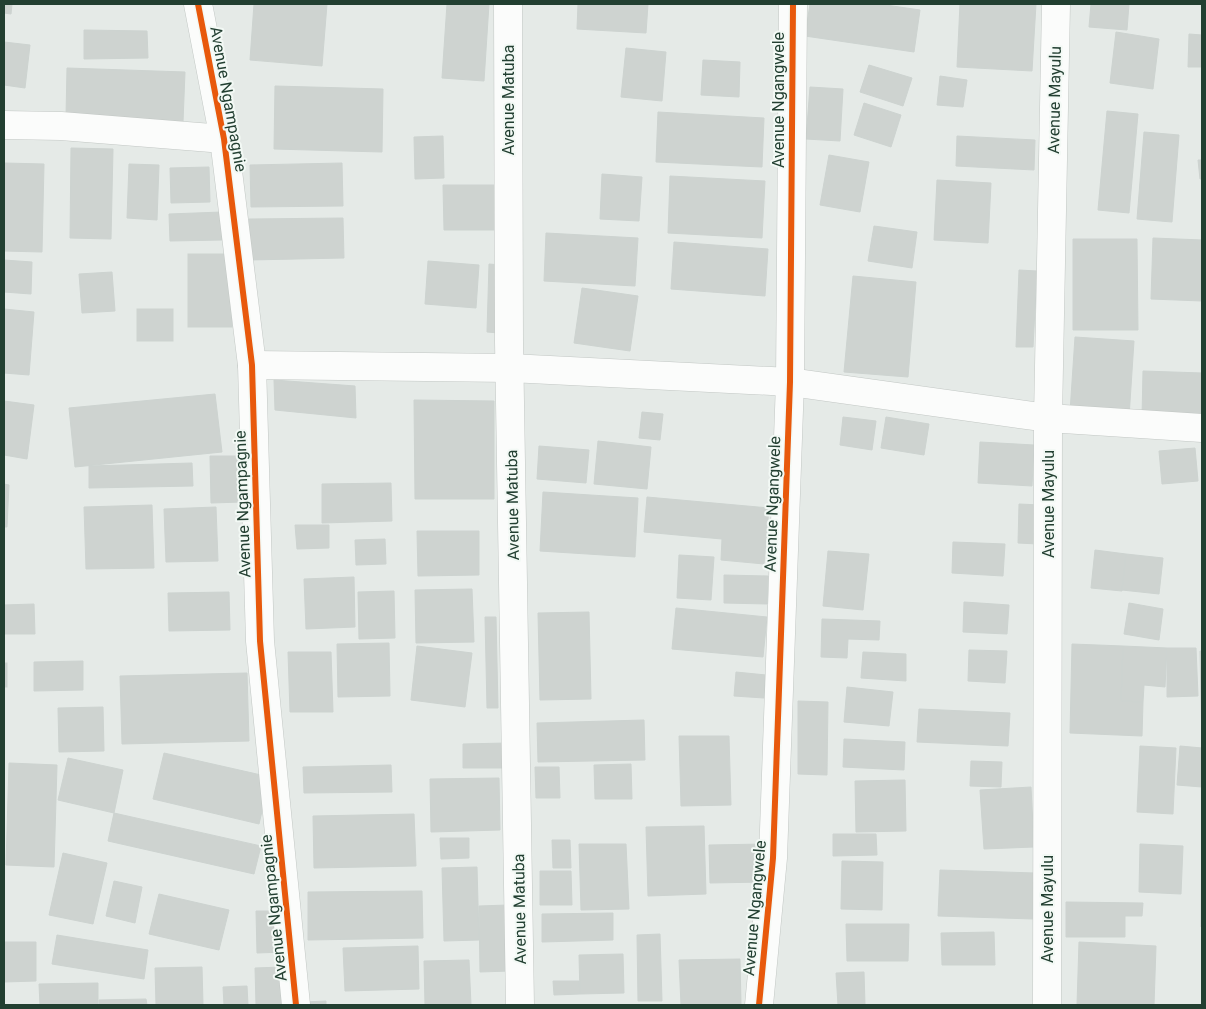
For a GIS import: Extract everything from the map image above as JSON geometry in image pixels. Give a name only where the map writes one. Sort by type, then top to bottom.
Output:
[{"type":"street","name":"Avenue Ngampagnie","points":[[198,4],[224,139],[252,365],[260,641],[296,1005]]},
{"type":"street","name":"Avenue Matuba","points":[[508,4],[510,368],[520,1005]]},
{"type":"street","name":"Avenue Ngangwele","points":[[759,1005],[773,858],[790,382],[793,4]]},
{"type":"street","name":"Avenue Mayulu","points":[[1047,1005],[1048,418],[1056,4]]},
{"type":"street","points":[[4,125],[61,126],[224,139]]},
{"type":"street","points":[[252,365],[510,368],[790,382],[1048,418],[1202,428]]},
{"type":"building","points":[[4,4],[12,4],[11,14],[4,13]]},
{"type":"building","points":[[254,4],[327,4],[322,66],[250,60]]},
{"type":"building","points":[[447,4],[489,4],[484,81],[442,78]]},
{"type":"building","points":[[578,4],[648,4],[646,33],[577,29]]},
{"type":"building","points":[[810,4],[879,4],[920,10],[914,52],[805,36]]},
{"type":"building","points":[[960,4],[1036,4],[1032,71],[957,67]]},
{"type":"building","points":[[1091,4],[1129,4],[1127,30],[1089,27]]},
{"type":"building","points":[[84,30],[147,31],[148,58],[84,59]]},
{"type":"building","points":[[1116,32],[1159,39],[1153,89],[1110,83]]},
{"type":"building","points":[[1189,34],[1202,35],[1202,67],[1188,67]]},
{"type":"building","points":[[4,42],[30,45],[25,88],[4,85]]},
{"type":"building","points":[[626,48],[666,52],[662,101],[621,97]]},
{"type":"building","points":[[703,60],[740,62],[739,97],[701,95]]},
{"type":"building","points":[[869,65],[912,78],[903,106],[860,92]]},
{"type":"building","points":[[67,68],[185,72],[183,122],[66,117]]},
{"type":"building","points":[[940,76],[967,80],[963,107],[937,105]]},
{"type":"building","points":[[275,86],[383,89],[382,152],[274,149]]},
{"type":"building","points":[[810,87],[843,89],[840,141],[806,139]]},
{"type":"building","points":[[864,103],[901,115],[891,147],[854,135]]},
{"type":"building","points":[[1107,111],[1138,114],[1129,213],[1098,210]]},
{"type":"building","points":[[658,112],[764,118],[762,167],[656,162]]},
{"type":"building","points":[[1144,132],[1179,135],[1172,222],[1137,219]]},
{"type":"building","points":[[443,136],[444,178],[415,179],[414,137]]},
{"type":"building","points":[[957,136],[1035,140],[1034,170],[956,166]]},
{"type":"building","points":[[71,148],[113,149],[111,239],[70,238]]},
{"type":"building","points":[[829,155],[869,162],[860,212],[820,205]]},
{"type":"building","points":[[1198,160],[1202,160],[1202,179],[1200,179]]},
{"type":"building","points":[[4,163],[44,164],[42,252],[4,251]]},
{"type":"building","points":[[342,163],[343,206],[251,207],[250,165]]},
{"type":"building","points":[[129,164],[159,165],[157,220],[127,218]]},
{"type":"building","points":[[209,167],[210,202],[171,203],[170,168]]},
{"type":"building","points":[[602,174],[642,177],[639,221],[600,219]]},
{"type":"building","points":[[670,176],[765,181],[762,238],[668,233]]},
{"type":"building","points":[[937,180],[991,183],[988,243],[934,240]]},
{"type":"building","points":[[443,185],[498,185],[498,230],[444,230]]},
{"type":"building","points":[[222,212],[222,240],[170,241],[169,214]]},
{"type":"building","points":[[343,218],[344,258],[250,260],[249,219]]},
{"type":"building","points":[[874,226],[917,232],[912,268],[868,261]]},
{"type":"building","points":[[546,233],[638,238],[635,286],[544,281]]},
{"type":"building","points":[[1153,238],[1202,240],[1202,301],[1151,299]]},
{"type":"building","points":[[1073,239],[1137,239],[1138,330],[1073,330]]},
{"type":"building","points":[[674,242],[768,249],[765,296],[671,289]]},
{"type":"building","points":[[188,254],[232,254],[232,327],[188,327]]},
{"type":"building","points":[[4,260],[32,262],[31,294],[4,292]]},
{"type":"building","points":[[428,261],[479,265],[476,308],[425,304]]},
{"type":"building","points":[[489,264],[501,265],[499,333],[487,332]]},
{"type":"building","points":[[1019,270],[1037,271],[1033,347],[1016,347]]},
{"type":"building","points":[[112,272],[115,311],[82,313],[79,274]]},
{"type":"building","points":[[853,276],[916,282],[908,377],[844,372]]},
{"type":"building","points":[[582,288],[638,296],[630,351],[574,343]]},
{"type":"building","points":[[4,309],[34,312],[29,375],[4,373]]},
{"type":"building","points":[[137,309],[173,309],[173,341],[137,341]]},
{"type":"building","points":[[1075,337],[1134,341],[1129,417],[1070,412]]},
{"type":"building","points":[[1143,371],[1202,373],[1202,420],[1142,418]]},
{"type":"building","points":[[274,380],[355,386],[356,418],[275,410]]},
{"type":"building","points":[[215,394],[222,452],[75,467],[69,408]]},
{"type":"building","points":[[414,400],[494,401],[494,499],[415,499]]},
{"type":"building","points":[[4,401],[34,405],[27,459],[4,455]]},
{"type":"building","points":[[642,412],[663,414],[660,440],[639,438]]},
{"type":"building","points":[[843,417],[876,421],[872,450],[840,445]]},
{"type":"building","points":[[886,417],[929,424],[924,455],[881,448]]},
{"type":"building","points":[[598,441],[651,447],[647,489],[594,484]]},
{"type":"building","points":[[980,442],[1034,445],[1032,486],[978,483]]},
{"type":"building","points":[[539,446],[589,450],[586,483],[537,479]]},
{"type":"building","points":[[1195,448],[1198,481],[1162,484],[1159,451]]},
{"type":"building","points":[[210,456],[241,456],[242,502],[211,503]]},
{"type":"building","points":[[192,463],[193,486],[89,488],[89,466]]},
{"type":"building","points":[[391,483],[392,521],[322,523],[322,484]]},
{"type":"building","points":[[4,484],[9,485],[7,527],[4,527]]},
{"type":"building","points":[[543,492],[638,498],[635,557],[540,551]]},
{"type":"building","points":[[647,497],[769,508],[764,564],[721,560],[722,539],[644,532]]},
{"type":"building","points":[[1019,504],[1040,505],[1038,544],[1018,543]]},
{"type":"building","points":[[152,505],[154,568],[86,569],[84,507]]},
{"type":"building","points":[[216,507],[218,561],[166,562],[164,509]]},
{"type":"building","points":[[295,525],[329,525],[329,548],[297,549]]},
{"type":"building","points":[[417,531],[479,531],[479,575],[418,576]]},
{"type":"building","points":[[385,539],[386,564],[356,565],[355,540]]},
{"type":"building","points":[[953,542],[1005,544],[1003,576],[952,573]]},
{"type":"building","points":[[1095,550],[1126,554],[1122,591],[1091,588]]},
{"type":"building","points":[[828,551],[869,554],[863,610],[823,606]]},
{"type":"building","points":[[1126,554],[1163,558],[1159,594],[1122,590]]},
{"type":"building","points":[[679,555],[714,557],[711,600],[677,598]]},
{"type":"building","points":[[724,575],[768,576],[767,604],[724,603]]},
{"type":"building","points":[[354,577],[355,627],[306,629],[304,579]]},
{"type":"building","points":[[472,589],[474,642],[416,643],[415,590]]},
{"type":"building","points":[[394,591],[395,638],[359,639],[358,592]]},
{"type":"building","points":[[229,592],[230,630],[169,631],[168,593]]},
{"type":"building","points":[[964,602],[1009,605],[1007,634],[963,632]]},
{"type":"building","points":[[1129,603],[1163,609],[1159,640],[1124,634]]},
{"type":"building","points":[[34,604],[35,634],[4,634],[4,605]]},
{"type":"building","points":[[676,608],[767,617],[763,657],[672,649]]},
{"type":"building","points":[[589,612],[591,699],[540,700],[538,613]]},
{"type":"building","points":[[485,617],[496,617],[498,708],[487,708]]},
{"type":"building","points":[[822,619],[880,621],[879,640],[848,639],[847,658],[821,657]]},
{"type":"building","points":[[389,643],[390,696],[338,697],[337,644]]},
{"type":"building","points":[[1072,644],[1123,646],[1121,701],[1143,702],[1142,736],[1070,733]]},
{"type":"building","points":[[417,646],[472,653],[465,707],[411,700]]},
{"type":"building","points":[[1123,646],[1167,648],[1165,687],[1144,685],[1143,702],[1121,701]]},
{"type":"building","points":[[1167,648],[1196,648],[1198,696],[1167,697]]},
{"type":"building","points":[[969,650],[1007,651],[1005,683],[968,681]]},
{"type":"building","points":[[1200,651],[1202,651],[1202,743]]},
{"type":"building","points":[[288,652],[331,652],[333,712],[290,712]]},
{"type":"building","points":[[863,652],[906,654],[906,681],[861,678]]},
{"type":"building","points":[[83,661],[83,690],[34,691],[34,662]]},
{"type":"building","points":[[4,663],[7,663],[7,687],[4,687]]},
{"type":"building","points":[[736,672],[766,675],[764,698],[734,696]]},
{"type":"building","points":[[247,673],[249,741],[122,744],[120,676]]},
{"type":"building","points":[[847,687],[893,692],[889,726],[844,722]]},
{"type":"building","points":[[798,701],[828,702],[827,775],[798,774]]},
{"type":"building","points":[[103,707],[104,751],[59,752],[58,708]]},
{"type":"building","points":[[919,709],[1010,713],[1008,746],[917,742]]},
{"type":"building","points":[[644,720],[645,760],[538,762],[537,723]]},
{"type":"building","points":[[679,736],[729,736],[731,805],[681,806]]},
{"type":"building","points":[[844,739],[905,742],[904,770],[843,767]]},
{"type":"building","points":[[506,743],[507,768],[463,768],[463,744]]},
{"type":"building","points":[[1140,746],[1176,748],[1173,814],[1137,812]]},
{"type":"building","points":[[1180,746],[1202,748],[1202,787],[1177,785]]},
{"type":"building","points":[[164,753],[270,777],[259,824],[153,799]]},
{"type":"building","points":[[68,758],[123,770],[114,813],[58,800]]},
{"type":"building","points":[[971,761],[1002,762],[1001,787],[970,786]]},
{"type":"building","points":[[9,763],[57,765],[54,867],[6,865]]},
{"type":"building","points":[[631,764],[632,799],[595,799],[594,765]]},
{"type":"building","points":[[391,765],[392,792],[304,793],[303,767]]},
{"type":"building","points":[[535,767],[559,767],[560,798],[536,798]]},
{"type":"building","points":[[499,778],[500,830],[431,832],[430,779]]},
{"type":"building","points":[[905,780],[906,831],[856,832],[855,781]]},
{"type":"building","points":[[1031,787],[1034,847],[984,849],[980,790]]},
{"type":"building","points":[[1202,810],[1202,927],[1201,927]]},
{"type":"building","points":[[114,813],[261,846],[254,874],[108,841]]},
{"type":"building","points":[[414,814],[416,866],[314,868],[313,816]]},
{"type":"building","points":[[704,826],[706,894],[648,896],[646,827]]},
{"type":"building","points":[[833,834],[876,834],[877,855],[833,856]]},
{"type":"building","points":[[440,838],[469,838],[469,858],[441,859]]},
{"type":"building","points":[[552,840],[570,840],[571,868],[553,868]]},
{"type":"building","points":[[579,844],[626,844],[629,909],[581,910]]},
{"type":"building","points":[[764,844],[765,882],[710,883],[709,845]]},
{"type":"building","points":[[1140,844],[1183,846],[1181,894],[1139,892]]},
{"type":"building","points":[[63,853],[107,863],[93,924],[49,915]]},
{"type":"building","points":[[842,861],[883,862],[882,910],[841,909]]},
{"type":"building","points":[[477,867],[479,940],[444,941],[442,868]]},
{"type":"building","points":[[940,870],[1035,873],[1033,919],[938,916]]},
{"type":"building","points":[[540,871],[571,871],[572,905],[540,905]]},
{"type":"building","points":[[114,881],[142,887],[135,923],[106,916]]},
{"type":"building","points":[[422,891],[423,938],[308,940],[308,892]]},
{"type":"building","points":[[159,894],[229,910],[219,950],[149,934]]},
{"type":"building","points":[[1066,902],[1143,903],[1142,916],[1125,916],[1125,937],[1066,937]]},
{"type":"building","points":[[508,905],[510,971],[480,972],[479,906]]},
{"type":"building","points":[[256,911],[282,911],[283,952],[257,953]]},
{"type":"building","points":[[613,913],[613,940],[542,942],[542,914]]},
{"type":"building","points":[[846,924],[909,924],[908,961],[847,961]]},
{"type":"building","points":[[994,932],[995,965],[942,965],[941,933]]},
{"type":"building","points":[[660,934],[662,1001],[638,1001],[637,935]]},
{"type":"building","points":[[57,935],[148,950],[144,979],[52,964]]},
{"type":"building","points":[[4,942],[36,942],[36,981],[4,982]]},
{"type":"building","points":[[1079,942],[1156,946],[1154,1005],[1077,1005]]},
{"type":"building","points":[[418,946],[419,989],[345,991],[343,948]]},
{"type":"building","points":[[623,954],[624,993],[580,994],[579,955]]},
{"type":"building","points":[[740,959],[741,1005],[681,1005],[679,960]]},
{"type":"building","points":[[469,960],[471,1005],[425,1005],[424,961]]},
{"type":"building","points":[[202,967],[203,1005],[156,1005],[155,968]]},
{"type":"building","points":[[282,967],[283,1005],[256,1005],[255,968]]},
{"type":"building","points":[[864,972],[865,1005],[838,1005],[836,973]]},
{"type":"building","points":[[553,981],[579,981],[580,994],[554,995]]},
{"type":"building","points":[[98,983],[98,1005],[40,1005],[39,984]]},
{"type":"building","points":[[247,986],[248,1005],[224,1005],[223,987]]},
{"type":"building","points":[[146,999],[147,1005],[99,1005],[99,1000]]},
{"type":"building","points":[[326,1001],[326,1005],[305,1005],[305,1002]]},
{"type":"cycle path","points":[[198,4],[224,139],[252,365],[260,641],[296,1005]]},
{"type":"cycle path","points":[[759,1005],[773,858],[790,382],[793,4]]}]
